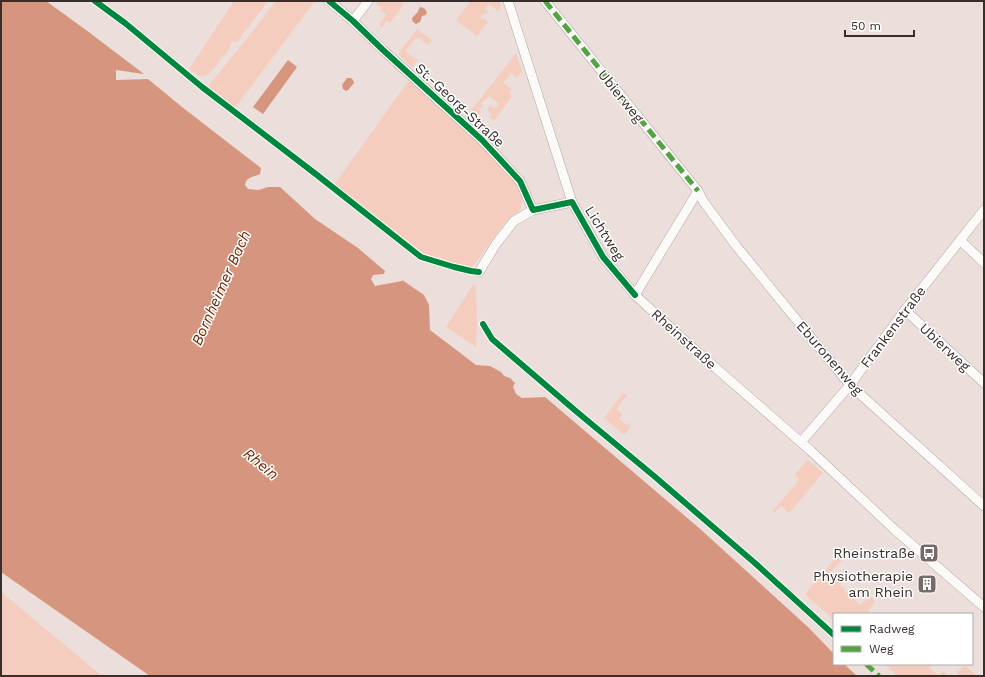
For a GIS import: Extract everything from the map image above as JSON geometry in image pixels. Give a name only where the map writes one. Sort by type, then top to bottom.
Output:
[{"type":"street","name":"St.-Georg-Straße","points":[[329,1],[353,21],[382,50],[482,140],[520,181],[533,210]]},
{"type":"street","points":[[353,21],[368,1]]},
{"type":"street","name":"Lichtweg","points":[[508,1],[572,202],[603,257],[635,295]]},
{"type":"street","name":"Ubierweg","points":[[545,1],[698,191]]},
{"type":"street","points":[[635,295],[698,191]]},
{"type":"street","name":"Eburonenweg","points":[[698,191],[703,201],[737,247],[850,385],[984,506]]},
{"type":"street","points":[[479,272],[496,244],[514,222],[533,210],[572,202]]},
{"type":"street","name":"Frankenstraße","points":[[801,442],[850,385],[905,310],[984,210]]},
{"type":"street","points":[[960,240],[984,263]]},
{"type":"street","name":"Rheinstraße","points":[[635,295],[694,349],[801,442],[895,530],[984,607]]},
{"type":"street","name":"Ubierweg","points":[[905,310],[984,383]]},
{"type":"shaded area","points":[[234,1],[268,1],[237,42],[232,41],[230,48],[211,72],[205,76],[200,76],[189,69]]},
{"type":"shaded area","points":[[276,1],[315,1],[234,109],[209,89],[209,85]]},
{"type":"shaded area","points":[[378,1],[400,1],[404,4],[390,23],[387,21],[382,27],[379,25],[386,15],[380,10],[382,8],[376,4]]},
{"type":"shaded area","points":[[471,1],[500,1],[501,6],[498,11],[489,4],[485,9],[488,11],[480,18],[483,18],[488,22],[477,36],[456,20]]},
{"type":"shaded area","points":[[417,29],[432,40],[428,45],[419,38],[415,39],[405,51],[415,59],[418,59],[412,67],[398,54]]},
{"type":"shaded area","points":[[516,53],[522,71],[517,78],[511,73],[503,83],[512,89],[509,93],[512,96],[494,121],[489,116],[492,114],[487,109],[490,105],[494,109],[499,104],[489,96],[485,101],[484,100],[481,104],[483,106],[479,110],[481,112],[478,116],[484,121],[478,126],[467,116]]},
{"type":"shaded area","points":[[409,80],[499,161],[518,185],[522,198],[521,208],[518,213],[504,224],[471,269],[420,255],[334,185]]},
{"type":"shaded area","points":[[473,285],[476,286],[476,347],[446,327]]},
{"type":"shaded area","points":[[623,393],[627,395],[617,409],[622,414],[619,419],[631,426],[625,434],[623,434],[604,418]]},
{"type":"shaded area","points":[[808,460],[823,473],[789,513],[781,506],[774,513],[772,512],[799,480],[795,474]]},
{"type":"shaded area","points":[[837,557],[842,560],[829,575],[834,580],[835,579],[841,583],[840,585],[845,589],[844,591],[856,599],[855,600],[860,605],[870,596],[875,601],[868,612],[870,613],[833,613],[833,619],[805,594]]},
{"type":"shaded area","points":[[1,592],[102,676],[1,676]]},
{"type":"shaded area","points":[[885,665],[931,665],[929,668],[939,676],[898,676]]},
{"type":"shaded area","points":[[965,665],[977,676],[960,676],[957,673]]},
{"type":"shaded area","points":[[943,671],[948,676],[939,676]]},
{"type":"water","points":[[1,1],[46,1],[144,74],[116,70],[116,80],[148,79],[261,168],[260,174],[247,180],[245,185],[248,189],[259,190],[268,187],[280,187],[315,219],[358,248],[385,271],[384,274],[373,275],[371,279],[375,286],[402,280],[424,295],[429,305],[430,330],[476,365],[490,366],[501,372],[504,376],[510,378],[515,383],[513,387],[516,394],[522,398],[545,397],[699,528],[809,628],[833,653],[833,665],[845,665],[857,676],[150,676],[1,572]]},
{"type":"water","points":[[420,7],[424,8],[427,12],[426,15],[422,16],[420,22],[416,24],[413,22],[412,18]]},
{"type":"water","points":[[288,60],[297,67],[263,114],[253,107]]},
{"type":"water","points":[[347,78],[351,78],[354,83],[346,91],[343,89],[342,85]]},
{"type":"marked path","points":[[545,1],[698,191]]},
{"type":"marked path","points":[[867,665],[879,676]]},
{"type":"cycle path","points":[[95,1],[125,23],[202,87],[421,257],[454,267],[479,272]]},
{"type":"cycle path","points":[[329,1],[353,21],[482,140],[520,181],[533,210],[572,202],[603,257],[635,295]]},
{"type":"cycle path","points":[[483,324],[492,339],[756,564],[833,634]]},
{"type":"place","name":"Rheinstraße","points":[[929,553]]},
{"type":"place","name":"Physiotherapie am Rhein","points":[[927,584]]},
{"type":"water label","name":"Bornheimer Bach","points":[[221,288]]},
{"type":"water label","name":"Rhein","points":[[261,464]]}]
